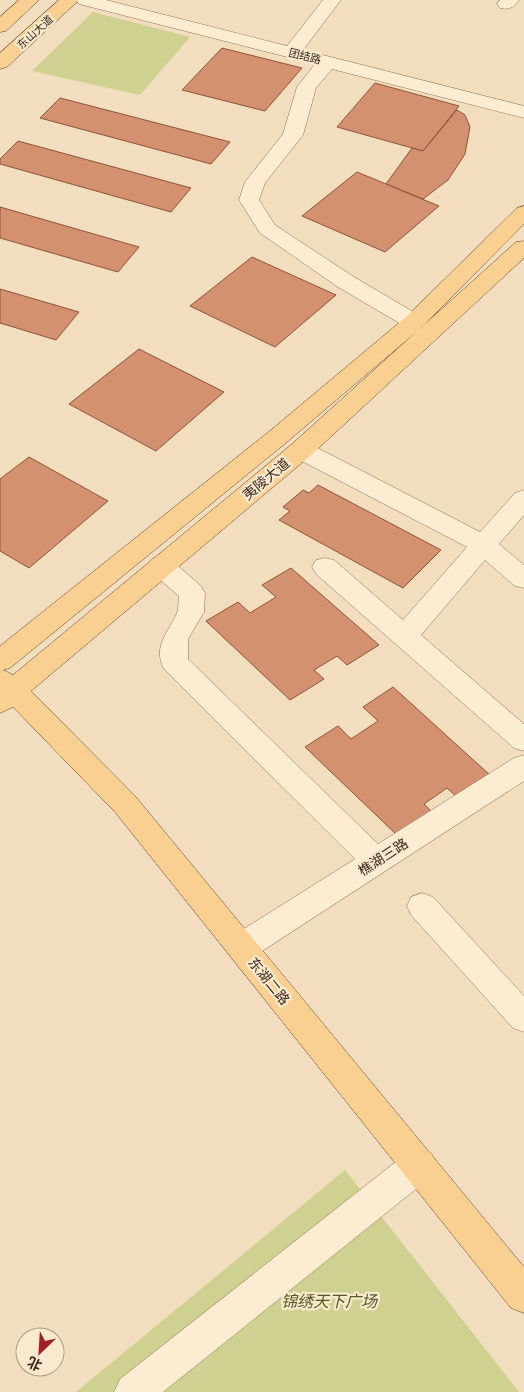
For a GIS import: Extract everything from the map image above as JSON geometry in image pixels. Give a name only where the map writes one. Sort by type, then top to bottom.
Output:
[{"type":"main road","name":"东山大道","points":[[0,28],[30,0]]},
{"type":"main road","name":"东山大道","points":[[0,63],[70,0]]},
{"type":"main road","name":"夷陵大道","points":[[0,661],[279,436],[414,322],[524,212]]},
{"type":"main road","name":"夷陵大道","points":[[4,691],[161,566],[301,450],[524,247]]},
{"type":"main road","name":"东湖二路","points":[[4,691],[126,804],[524,1295]]},
{"type":"street","name":"团结路","points":[[85,0],[524,112]]},
{"type":"street","name":"团结路","points":[[118,0],[524,104]]},
{"type":"street","points":[[296,46],[332,0]]},
{"type":"street","points":[[327,62],[307,87],[294,135],[255,182],[249,200],[267,229],[346,282],[414,322]]},
{"type":"street","points":[[301,450],[484,545],[524,579]]},
{"type":"street","points":[[404,636],[524,499]]},
{"type":"street","points":[[161,566],[192,593],[191,612],[175,639],[174,662],[376,861]]},
{"type":"street","points":[[325,567],[524,740]]},
{"type":"street","name":"樵湖三路","points":[[242,947],[524,766]]},
{"type":"street","points":[[422,906],[524,1018]]},
{"type":"street","points":[[133,1392],[419,1165]]},
{"type":"green space","points":[[93,12],[190,37],[140,95],[32,71]]},
{"type":"green space","name":"锦绣天下广场","points":[[345,1170],[519,1392],[76,1392]]},
{"type":"building","points":[[222,48],[302,68],[265,111],[182,90]]},
{"type":"building","points":[[375,83],[459,106],[423,151],[337,127]]},
{"type":"building","points":[[60,98],[230,142],[211,164],[40,118]]},
{"type":"building","points":[[457,110],[465,115],[470,127],[465,154],[448,180],[423,199],[386,184],[412,148],[423,151]]},
{"type":"building","points":[[18,141],[191,188],[171,212],[0,164],[0,159]]},
{"type":"building","points":[[357,172],[439,206],[385,252],[302,216]]},
{"type":"building","points":[[0,207],[139,247],[118,272],[0,238]]},
{"type":"building","points":[[252,257],[336,295],[275,347],[190,306]]},
{"type":"building","points":[[0,289],[79,312],[56,340],[0,323]]},
{"type":"building","points":[[139,349],[224,392],[156,451],[69,404]]},
{"type":"building","points":[[29,457],[108,501],[29,568],[0,551],[0,479]]},
{"type":"building","points":[[318,485],[441,550],[403,588],[279,520],[290,511],[283,507],[303,490],[309,493]]},
{"type":"building","points":[[291,568],[379,645],[347,665],[337,656],[314,670],[324,679],[290,700],[206,621],[238,602],[250,613],[276,597],[262,585]]},
{"type":"building","points":[[393,687],[491,776],[458,798],[447,788],[424,804],[434,814],[400,838],[305,747],[338,726],[351,739],[378,721],[363,707]]}]
